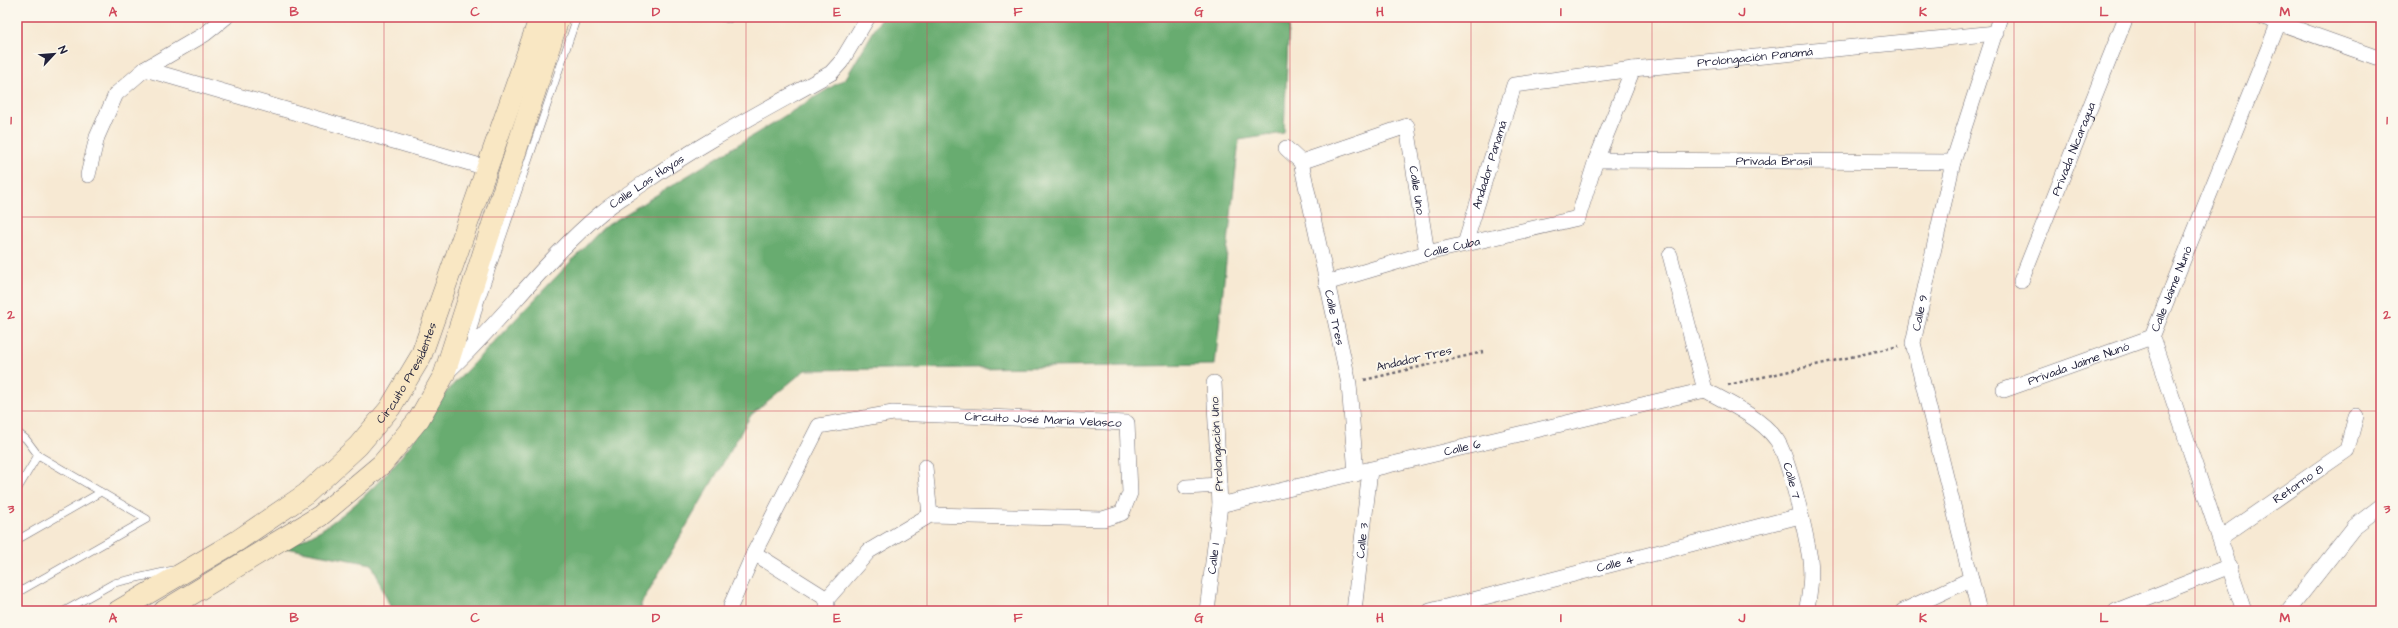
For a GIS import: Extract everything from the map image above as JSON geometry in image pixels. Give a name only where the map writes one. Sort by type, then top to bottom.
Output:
[{"type":"main road","name":"Circuito Presidentes","points":[[118,611],[237,541],[306,494],[358,446],[390,408],[421,356],[540,17]]},
{"type":"main road","points":[[164,611],[320,516],[382,464],[419,419],[444,375],[559,17]]},
{"type":"street","points":[[88,175],[97,137],[116,94],[145,69],[205,34],[224,21],[226,17]]},
{"type":"street","name":"Calle Las Hayas","points":[[444,375],[467,354],[542,272],[601,213],[666,168],[709,141],[831,73],[841,62],[868,17]]},
{"type":"street","name":"Calle 9","points":[[1979,611],[1913,343],[1953,162],[2000,17]]},
{"type":"street","name":"Privada Nicaragua","points":[[2021,281],[2126,17]]},
{"type":"street","points":[[2263,17],[2279,20],[2381,59]]},
{"type":"street","name":"Calle Jaime Nunó","points":[[2244,611],[2152,337],[2279,20]]},
{"type":"street","name":"Prolongación Panamá","points":[[1514,85],[1633,68],[1996,33]]},
{"type":"street","points":[[1596,160],[1633,68]]},
{"type":"street","points":[[145,69],[487,168]]},
{"type":"street","name":"Andador Panamá","points":[[1465,244],[1514,85]]},
{"type":"street","name":"Calle Uno","points":[[1301,162],[1407,126],[1426,253]]},
{"type":"street","points":[[1286,148],[1301,162]]},
{"type":"street","name":"Privada Brasil","points":[[1596,160],[1953,162]]},
{"type":"street","name":"Calle Cuba","points":[[1326,283],[1426,253],[1578,218],[1596,160]]},
{"type":"street","name":"Calle Tres","points":[[1301,162],[1349,384],[1363,472]]},
{"type":"street","points":[[1670,255],[1705,390]]},
{"type":"street","name":"Privada Jaime Nunó","points":[[2004,390],[2152,337]]},
{"type":"street","name":"Prolongación Uno","points":[[1214,383],[1220,505]]},
{"type":"street","name":"Calle 6","points":[[1220,505],[1705,390]]},
{"type":"street","name":"Calle 7","points":[[1705,390],[1751,417],[1776,439],[1788,465],[1810,560],[1809,600],[1806,611]]},
{"type":"street","name":"Circuito José María Velasco","points":[[754,553],[819,426],[894,412],[1127,423],[1130,493],[1122,513],[1103,519],[930,515]]},
{"type":"street","name":"Retorno 8","points":[[2220,538],[2347,450],[2356,416]]},
{"type":"street","points":[[732,605],[754,553],[827,605],[869,551],[930,515],[925,467]]},
{"type":"street","name":"Calle 3","points":[[1354,611],[1363,472]]},
{"type":"street","points":[[1186,487],[1219,485]]},
{"type":"street","name":"Calle 1","points":[[1208,611],[1220,505]]},
{"type":"street","points":[[2288,611],[2355,526],[2381,506]]},
{"type":"street","name":"Calle 4","points":[[1430,611],[1800,516]]},
{"type":"street","points":[[2116,611],[2230,566]]},
{"type":"street","points":[[1903,611],[1971,579]]},
{"type":"lane","points":[[467,354],[480,303],[578,17]]},
{"type":"lane","points":[[721,17],[729,19],[730,17]]},
{"type":"lane","points":[[17,432],[26,439],[38,455],[146,519],[17,592]]},
{"type":"lane","points":[[17,490],[38,455]]},
{"type":"lane","points":[[17,540],[101,492]]},
{"type":"lane","points":[[64,611],[114,583],[197,565]]},
{"type":"path","points":[[1705,390],[1913,343]]},
{"type":"path","name":"Andador Tres","points":[[1349,384],[1483,352]]},
{"type":"green space","points":[[882,17],[1289,17],[1284,133],[1239,140],[1215,365],[805,370],[751,415],[641,604],[642,611],[392,611],[372,564],[286,548],[326,527],[365,496],[409,447],[445,393],[603,228],[846,78]]}]
